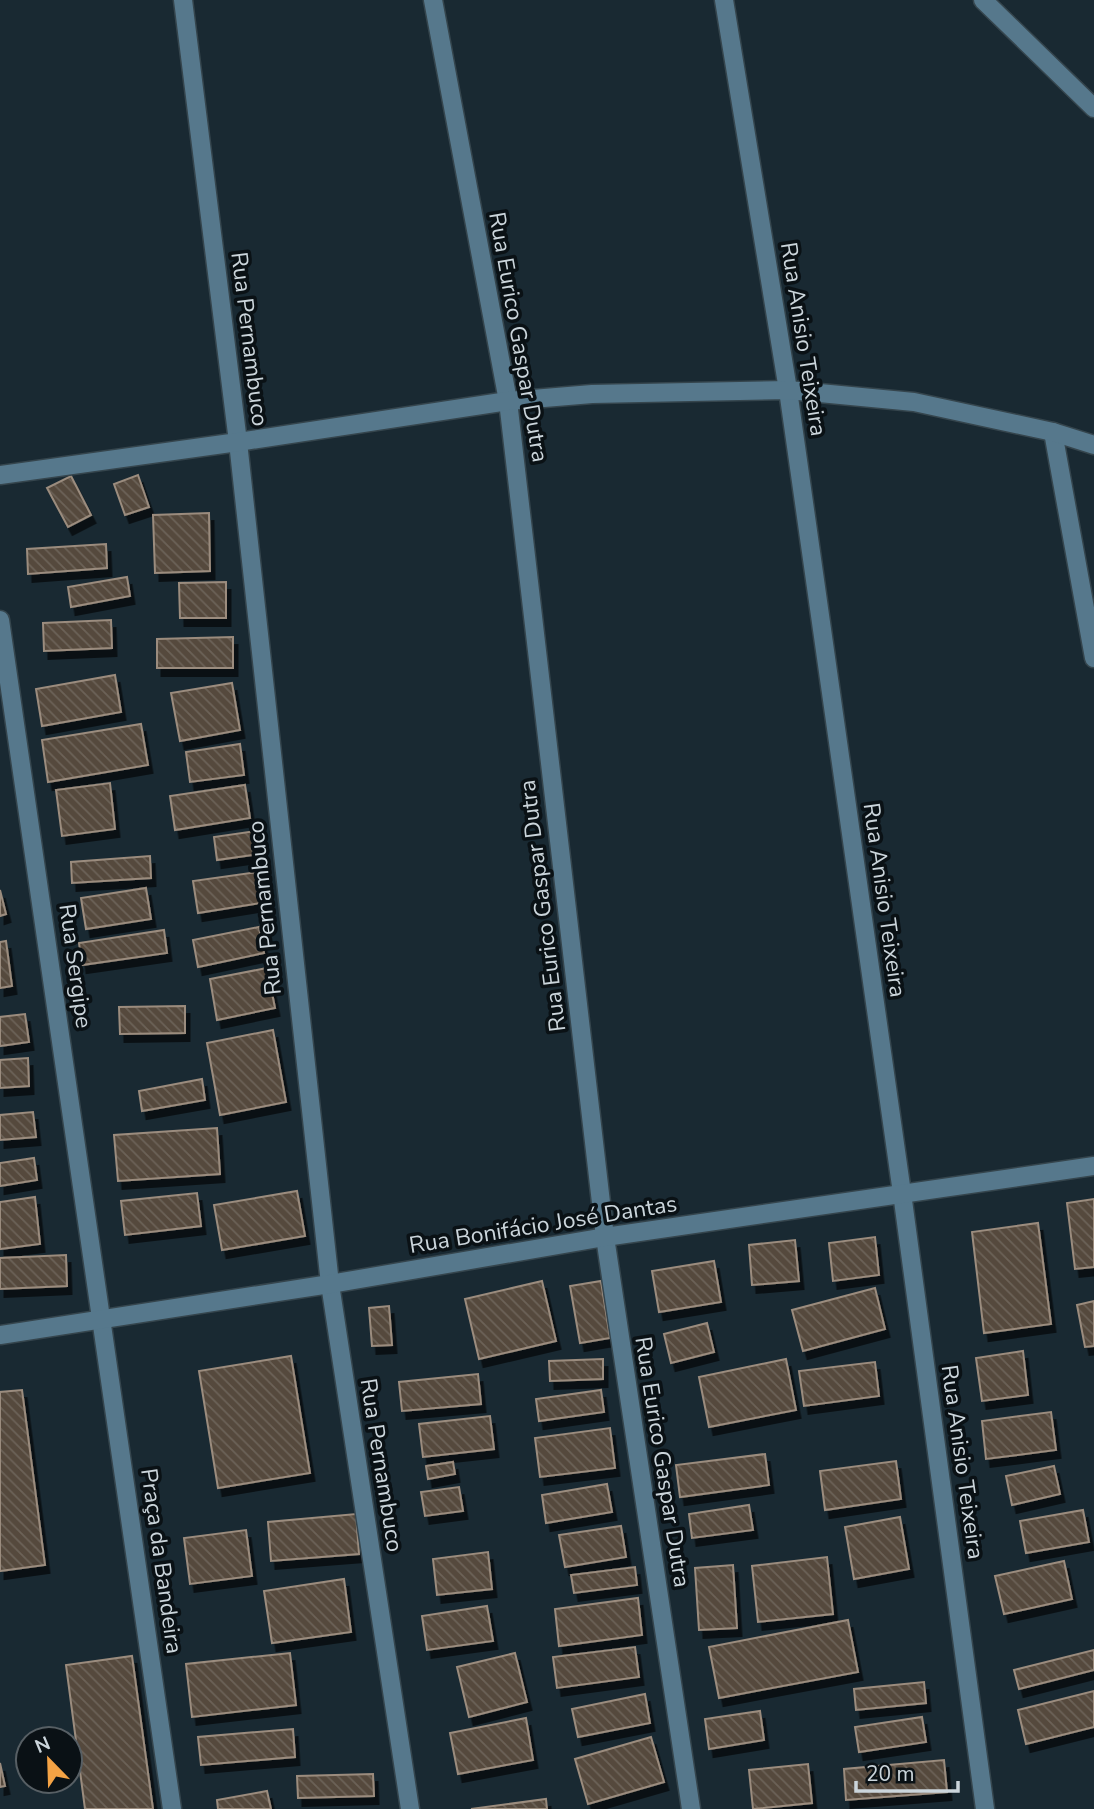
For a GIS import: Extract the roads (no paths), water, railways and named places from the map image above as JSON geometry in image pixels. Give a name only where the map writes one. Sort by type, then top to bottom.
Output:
[{"type":"street","name":"Rua Pernambuco","points":[[183,0],[238,442],[330,1284],[410,1809]]},
{"type":"street","name":"Rua Eurico Gaspar Dutra","points":[[433,0],[509,401],[604,1237],[691,1809]]},
{"type":"street","name":"Rua Anisio Teixeira","points":[[724,0],[788,390],[902,1193],[985,1809]]},
{"type":"street","points":[[983,0],[1094,108]]},
{"type":"street","points":[[0,475],[509,401],[592,394],[788,390],[915,402],[1053,432],[1094,445]]},
{"type":"street","points":[[1053,432],[1094,658]]},
{"type":"street","name":"Rua Sergipe","points":[[0,620],[103,1320]]},
{"type":"street","name":"Rua Bonifácio José Dantas","points":[[0,1335],[330,1284],[604,1237],[1094,1166]]},
{"type":"street","name":"Praça da Bandeira","points":[[103,1320],[172,1809]]}]
